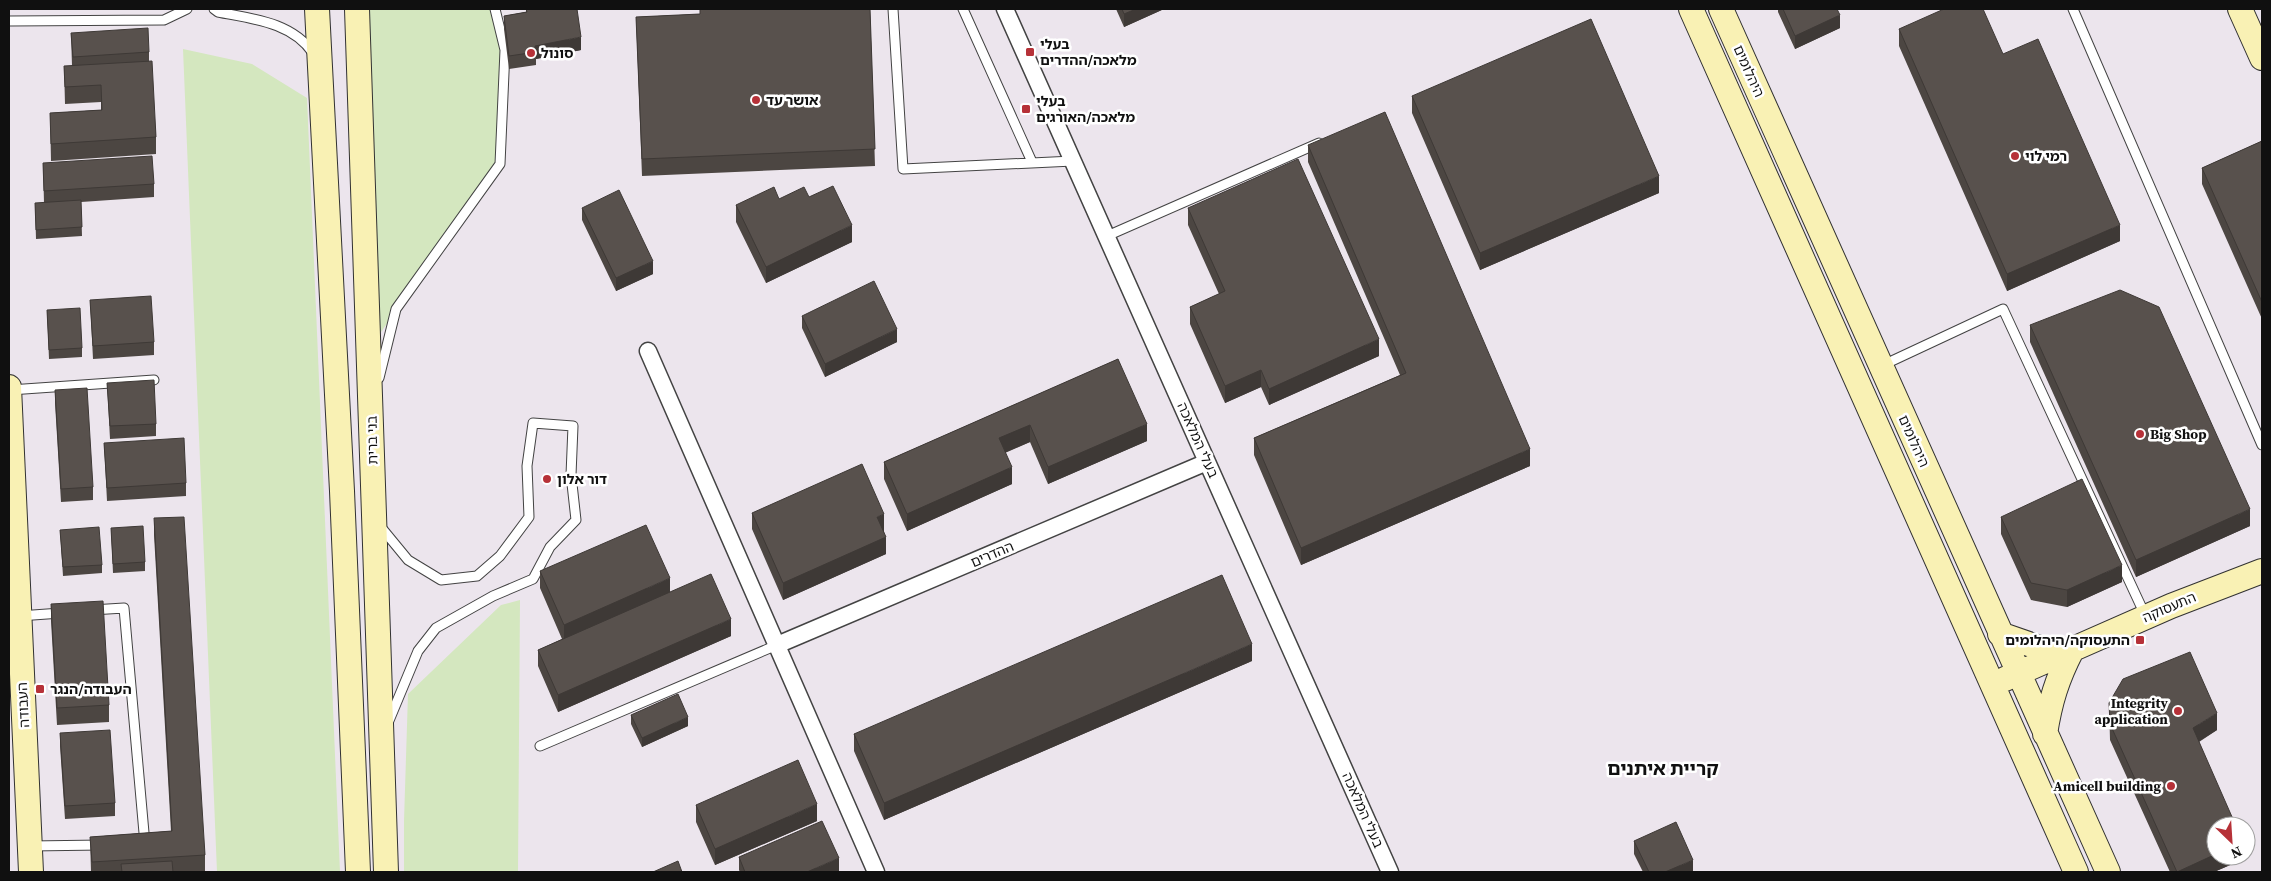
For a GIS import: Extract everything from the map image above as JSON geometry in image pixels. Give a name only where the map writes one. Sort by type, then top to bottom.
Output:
[{"type":"street","points":[[317,9],[342,491],[358,872]]},
{"type":"street","name":"בני ברית","points":[[357,9],[372,405],[380,742],[386,872]]},
{"type":"street","name":"בעלי המלאכה","points":[[1005,9],[1390,872]]},
{"type":"street","name":"היהלומים","points":[[1691,9],[1994,684],[2076,872]]},
{"type":"street","name":"היהלומים","points":[[1721,9],[2108,872]]},
{"type":"street","points":[[2240,9],[2262,58]]},
{"type":"street","points":[[648,352],[876,872]]},
{"type":"street","name":"העבודה","points":[[9,389],[12,549],[19,616],[31,872]]},
{"type":"street","name":"ההדרים","points":[[777,645],[1208,462]]},
{"type":"street","name":"התעסוקה","points":[[1994,684],[2146,617],[2262,570]]},
{"type":"street","points":[[2000,634],[2043,648],[2072,650],[2059,675],[2050,702],[2045,734]]},
{"type":"lane","points":[[9,21],[164,20],[187,9]]},
{"type":"lane","points":[[214,9],[218,12],[276,25],[291,32],[303,40],[319,61]]},
{"type":"lane","points":[[372,405],[396,309],[500,164],[505,50],[495,9]]},
{"type":"lane","points":[[893,9],[903,169],[1073,160]]},
{"type":"lane","points":[[963,9],[1032,162]]},
{"type":"lane","points":[[2073,9],[2262,445]]},
{"type":"lane","points":[[1107,236],[1332,137]]},
{"type":"lane","points":[[1881,366],[2004,309],[2146,617]]},
{"type":"lane","points":[[9,389],[154,380]]},
{"type":"lane","points":[[374,519],[408,560],[441,580],[477,576],[500,556],[528,517],[527,466],[533,423],[573,426],[572,475],[576,520],[550,548],[533,579],[493,596],[436,628],[418,651],[380,742]]},
{"type":"lane","points":[[86,611],[124,608],[144,845],[135,845]]},
{"type":"lane","points":[[19,616],[67,612]]},
{"type":"lane","points":[[540,746],[777,645]]},
{"type":"lane","points":[[30,846],[116,845]]},
{"type":"shaded area","points":[[9,9],[2262,9],[2262,872],[9,872]]},
{"type":"green space","points":[[357,9],[495,9],[505,50],[500,164],[369,349]]},
{"type":"green space","points":[[183,49],[252,64],[307,98],[340,872],[217,872]]},
{"type":"green space","points":[[520,600],[518,872],[404,872],[408,694],[501,605]]},
{"type":"building","points":[[526,9],[577,9],[581,37],[535,46],[536,52],[509,56],[504,16],[527,12]]},
{"type":"building","name":"אושר עד","points":[[700,9],[870,9],[875,149],[642,159],[636,17],[700,14]]},
{"type":"building","points":[[1122,9],[1136,9],[1124,14]]},
{"type":"building","points":[[1783,9],[1837,9],[1840,15],[1795,36]]},
{"type":"building","name":"רמי לוי","points":[[1944,9],[1983,9],[2003,54],[2038,39],[2120,225],[2007,274],[1899,29]]},
{"type":"building","points":[[1591,19],[1659,176],[1480,253],[1412,96]]},
{"type":"building","points":[[148,28],[149,52],[73,57],[71,33]]},
{"type":"building","points":[[152,61],[156,137],[51,144],[50,113],[102,110],[101,85],[65,87],[64,66]]},
{"type":"building","points":[[1385,112],[1530,449],[1301,548],[1254,438],[1406,373],[1308,145]]},
{"type":"building","points":[[2262,141],[2262,302],[2202,168]]},
{"type":"building","points":[[152,156],[154,184],[44,191],[43,163]]},
{"type":"building","points":[[1298,159],[1379,339],[1269,389],[1261,370],[1225,386],[1190,307],[1225,291],[1188,208]]},
{"type":"building","points":[[833,186],[852,225],[766,267],[736,205],[774,187],[779,199],[804,187],[809,197]]},
{"type":"building","points":[[619,190],[653,261],[616,278],[582,208]]},
{"type":"building","points":[[81,200],[82,227],[36,230],[35,203]]},
{"type":"building","points":[[874,281],[897,329],[825,364],[802,316]]},
{"type":"building","name":"Big Shop","points":[[2120,290],[2159,307],[2250,509],[2136,560],[2030,325]]},
{"type":"building","points":[[151,296],[154,342],[93,346],[90,300]]},
{"type":"building","points":[[80,308],[82,348],[49,350],[47,310]]},
{"type":"building","points":[[1118,359],[1147,424],[1048,467],[1030,425],[999,438],[1012,467],[907,514],[884,462]]},
{"type":"building","points":[[154,380],[156,424],[110,426],[107,383]]},
{"type":"building","points":[[87,388],[93,487],[61,489],[55,390]]},
{"type":"building","points":[[184,438],[186,483],[107,488],[104,443]]},
{"type":"building","points":[[862,464],[884,514],[877,517],[886,537],[783,583],[752,513]]},
{"type":"building","points":[[2082,479],[2122,565],[2067,590],[2031,583],[2001,517]]},
{"type":"building","points":[[184,517],[205,855],[92,862],[90,837],[172,831],[154,518]]},
{"type":"building","points":[[646,525],[670,578],[564,625],[540,571]]},
{"type":"building","points":[[143,526],[145,562],[113,564],[111,528]]},
{"type":"building","points":[[99,527],[102,565],[63,567],[60,530]]},
{"type":"building","points":[[711,574],[731,619],[558,695],[538,650]]},
{"type":"building","points":[[1222,575],[1252,644],[884,803],[854,734]]},
{"type":"building","points":[[103,601],[109,705],[57,708],[51,604]]},
{"type":"building","name":"Amicell building","points":[[2190,652],[2217,713],[2193,728],[2232,816],[2206,816],[2206,859],[2177,872],[2110,724],[2109,703],[2123,679]]},
{"type":"building","points":[[678,694],[688,717],[642,738],[631,715]]},
{"type":"building","points":[[110,730],[115,803],[65,806],[60,733]]},
{"type":"building","points":[[798,760],[817,804],[715,849],[696,805]]},
{"type":"building","points":[[822,821],[839,858],[807,872],[745,872],[739,857]]},
{"type":"building","points":[[1676,822],[1693,860],[1665,872],[1649,872],[1634,841]]},
{"type":"building","points":[[172,861],[173,872],[122,872],[121,864]]},
{"type":"building","points":[[678,861],[682,872],[653,872]]},
{"type":"place","name":"בעלי מלאכה/ההדרים","points":[[1030,52]]},
{"type":"place","name":"סונול","points":[[531,53]]},
{"type":"place","name":"אושר עד","points":[[756,100]]},
{"type":"place","name":"בעלי מלאכה/האורגים","points":[[1026,109]]},
{"type":"place","name":"רמי לוי","points":[[2015,156]]},
{"type":"place","name":"Big Shop","points":[[2140,434]]},
{"type":"place","name":"דור אלון","points":[[547,479]]},
{"type":"place","name":"התעסוקה/היהלומים","points":[[2140,640]]},
{"type":"place","name":"העבודה/הנגר","points":[[40,689]]},
{"type":"place","name":"Integrity application","points":[[2178,711]]},
{"type":"place","name":"Amicell building","points":[[2171,786]]},
{"type":"district","name":"קריית איתנים","points":[[1663,768]]}]
